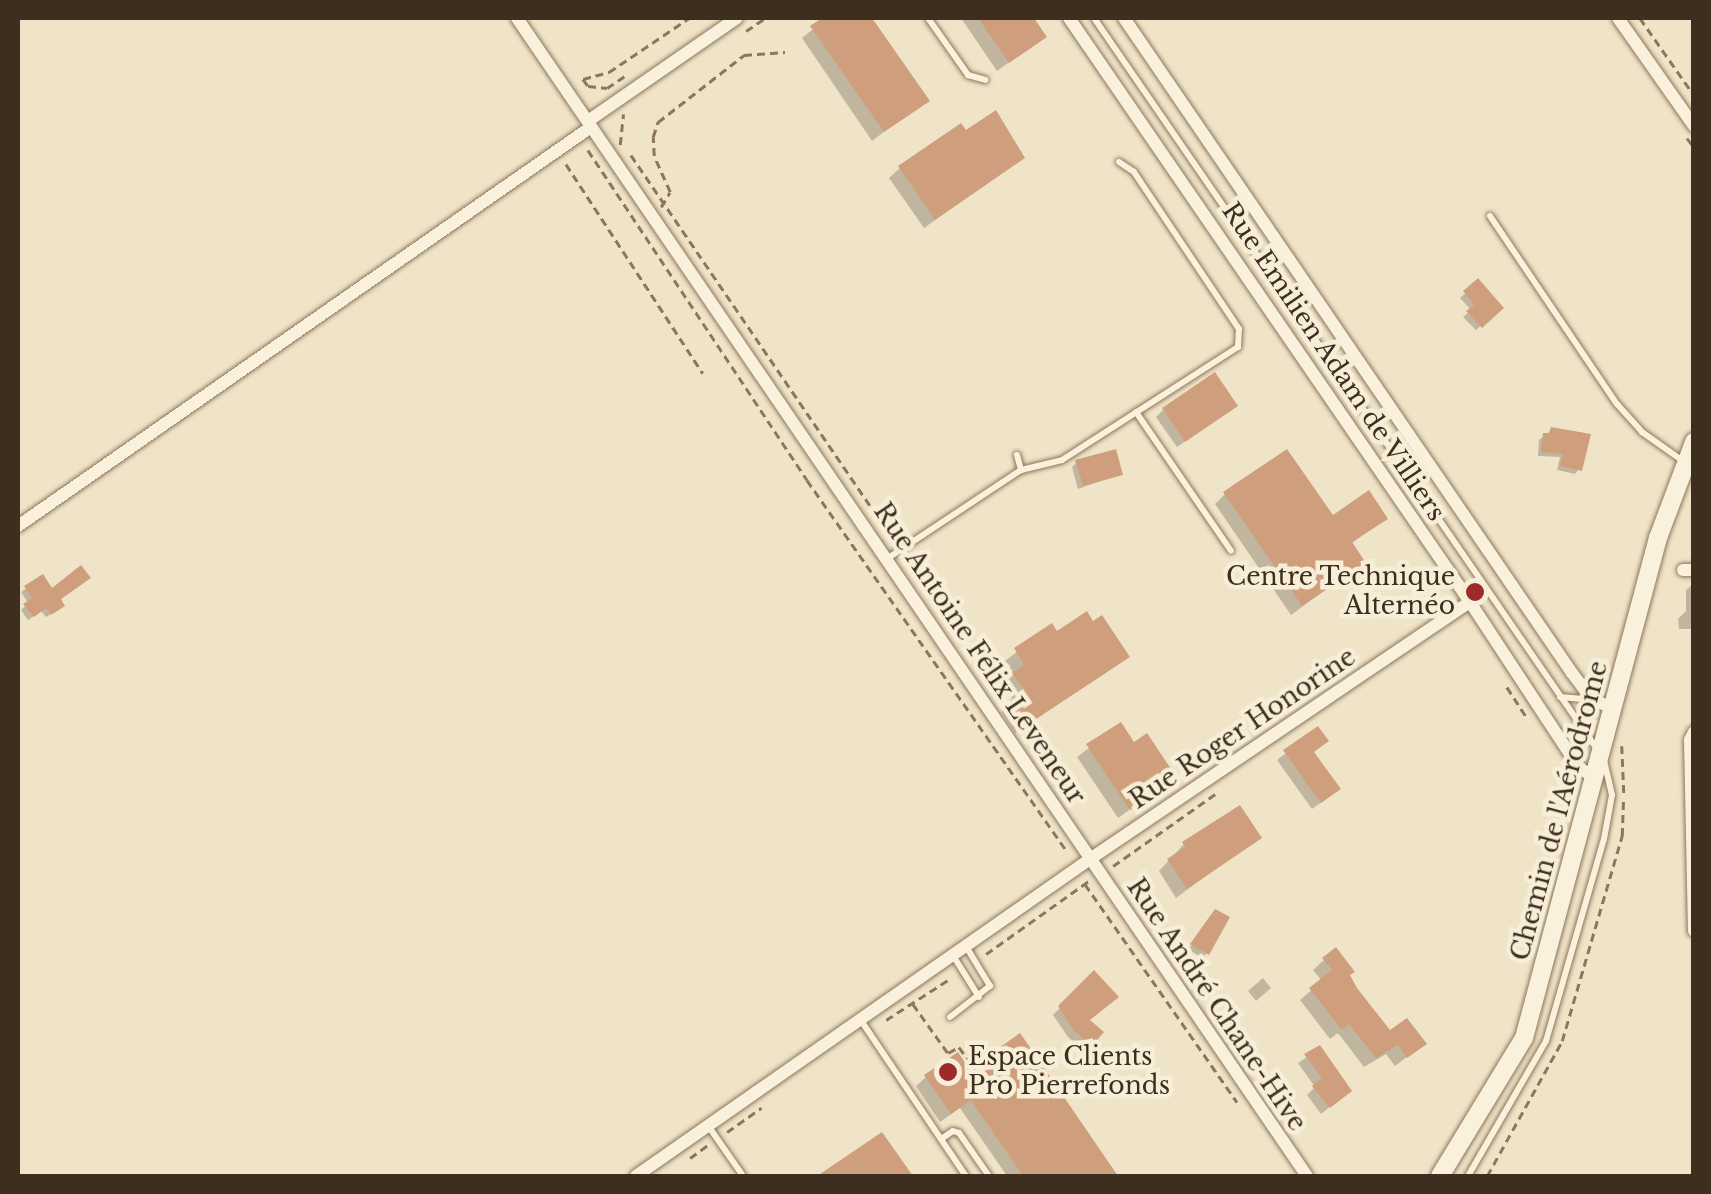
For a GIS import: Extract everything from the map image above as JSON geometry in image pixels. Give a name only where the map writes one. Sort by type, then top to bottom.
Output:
[{"type":"main road","name":"Chemin de l'Aérodrome","points":[[1440,1176],[1524,1038],[1658,538],[1694,442]]},
{"type":"street","name":"Rue Antoine Félix Leveneur","points":[[518,18],[1090,859]]},
{"type":"street","points":[[18,526],[556,151],[737,18]]},
{"type":"street","name":"Rue Emilien Adam de Villiers","points":[[1069,18],[1470,602],[1579,768],[1596,778]]},
{"type":"street","name":"Rue Emilien Adam de Villiers","points":[[1124,18],[1592,700]]},
{"type":"street","points":[[1618,18],[1694,126]]},
{"type":"street","name":"Rue Roger Honorine","points":[[1090,859],[1470,602]]},
{"type":"street","points":[[1592,700],[1614,708]]},
{"type":"street","points":[[1694,732],[1694,931]]},
{"type":"street","points":[[636,1176],[713,1133],[865,1027],[1090,859]]},
{"type":"street","name":"Rue André Chane-Hive","points":[[1090,859],[1307,1176]]},
{"type":"lane","points":[[928,18],[968,75],[985,80]]},
{"type":"lane","points":[[1094,18],[1559,697],[1602,754],[1610,774],[1612,795],[1604,839],[1546,1041],[1468,1176]]},
{"type":"lane","points":[[888,558],[1022,470],[1062,460],[1238,347],[1239,330],[1134,172],[1119,162]]},
{"type":"lane","points":[[1490,216],[1617,404],[1642,432],[1684,461]]},
{"type":"lane","points":[[1136,412],[1231,550]]},
{"type":"lane","points":[[1016,455],[1022,470]]},
{"type":"lane","points":[[1559,697],[1592,700]]},
{"type":"lane","points":[[950,1017],[990,986],[967,948]]},
{"type":"lane","points":[[954,957],[980,997]]},
{"type":"lane","points":[[865,1027],[966,1176]]},
{"type":"lane","points":[[941,1139],[953,1131],[959,1133],[990,1176]]},
{"type":"lane","points":[[713,1133],[743,1176]]},
{"type":"path","points":[[638,68],[607,88],[588,86],[583,78],[609,72],[689,18]]},
{"type":"path","points":[[734,39],[766,18]]},
{"type":"path","points":[[1640,18],[1694,95]]},
{"type":"path","points":[[652,214],[666,203],[670,192],[654,156],[652,137],[658,122],[744,55],[785,52]]},
{"type":"path","points":[[623,114],[620,150],[632,155],[666,203],[900,550]]},
{"type":"path","points":[[590,124],[588,154],[807,480],[1064,848],[1090,859]]},
{"type":"path","points":[[556,151],[703,373]]},
{"type":"path","points":[[1122,880],[1112,864],[1225,787]]},
{"type":"path","points":[[975,962],[1100,874]]},
{"type":"path","points":[[1084,884],[1244,1112]]},
{"type":"path","points":[[865,1027],[912,1003],[962,970]]},
{"type":"path","points":[[912,1003],[948,1054],[959,1048],[976,1070]]},
{"type":"path","points":[[690,1158],[713,1133],[762,1107]]},
{"type":"building","points":[[822,18],[872,18],[930,101],[884,132],[810,26]]},
{"type":"building","points":[[978,18],[1034,18],[1047,37],[1009,63]]},
{"type":"building","points":[[996,110],[1025,158],[935,220],[898,166],[961,123],[966,130]]},
{"type":"building","points":[[1478,278],[1504,308],[1482,328],[1466,311],[1474,305],[1463,291]]},
{"type":"building","points":[[1215,372],[1238,406],[1185,442],[1162,408]]},
{"type":"building","points":[[1551,427],[1591,434],[1582,471],[1560,466],[1563,454],[1541,452],[1543,433],[1549,433]]},
{"type":"building","points":[[1116,449],[1123,475],[1083,486],[1075,460]]},
{"type":"building","points":[[1287,449],[1333,515],[1369,490],[1388,519],[1352,542],[1366,563],[1302,606],[1223,492]]},
{"type":"building","points":[[81,565],[91,578],[61,599],[65,606],[51,615],[46,608],[34,617],[23,604],[32,598],[24,586],[43,574],[52,588]]},
{"type":"building","points":[[1087,611],[1093,621],[1102,615],[1130,657],[1027,725],[1010,700],[1024,690],[1012,673],[1024,665],[1014,648],[1052,623],[1057,631]]},
{"type":"building","points":[[1121,722],[1134,742],[1147,733],[1177,778],[1130,810],[1086,744]]},
{"type":"building","points":[[1318,726],[1329,741],[1314,752],[1341,789],[1321,803],[1283,750]]},
{"type":"building","points":[[1240,805],[1262,838],[1187,889],[1167,859],[1185,847],[1182,842]]},
{"type":"building","points":[[1215,909],[1230,917],[1209,955],[1190,944]]},
{"type":"building","points":[[1336,947],[1355,972],[1350,975],[1357,988],[1390,1030],[1407,1018],[1427,1044],[1407,1058],[1398,1045],[1376,1058],[1349,1024],[1342,1030],[1309,988],[1332,970],[1322,958]]},
{"type":"building","points":[[1094,970],[1119,997],[1090,1020],[1104,1032],[1092,1046],[1074,1031],[1058,1006]]},
{"type":"building","points":[[1020,1033],[1118,1176],[1023,1176],[971,1100],[951,1114],[924,1075],[958,1052],[975,1078],[998,1062],[992,1053]]},
{"type":"building","points":[[1320,1045],[1352,1091],[1330,1108],[1312,1086],[1322,1078],[1304,1054]]},
{"type":"building","points":[[882,1132],[913,1176],[817,1176]]},
{"type":"place","name":"Centre Technique Alternéo","points":[[1475,592]]},
{"type":"place","name":"Espace Clients Pro Pierrefonds","points":[[948,1072]]}]
